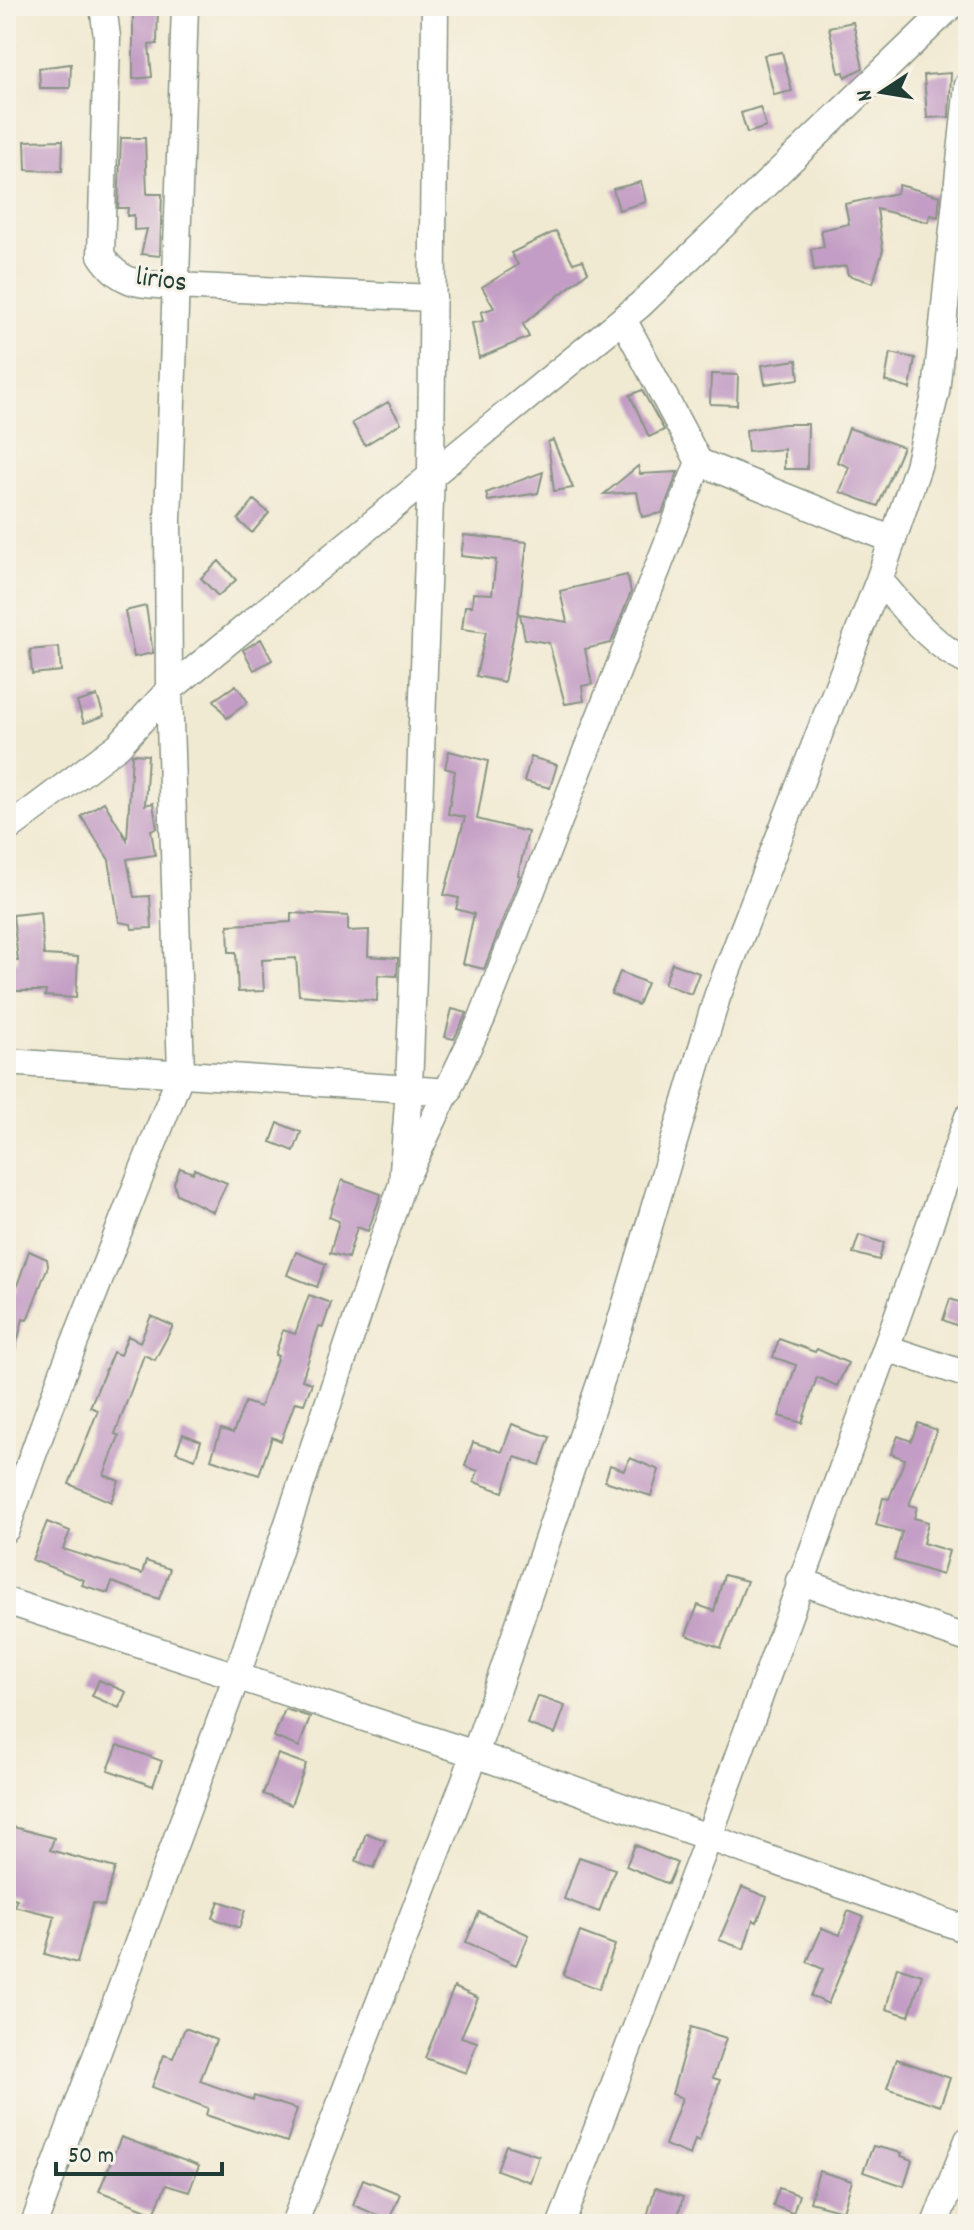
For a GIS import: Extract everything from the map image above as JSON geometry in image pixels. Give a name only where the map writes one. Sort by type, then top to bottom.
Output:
[{"type":"street","name":"lirios","points":[[103,6],[107,37],[101,255],[115,275],[141,284],[433,298]]},
{"type":"street","points":[[6,1529],[63,1372],[181,1073],[169,690],[168,520],[185,6]]},
{"type":"street","points":[[402,1184],[409,1089],[431,472],[435,6]]},
{"type":"street","points":[[6,830],[119,745],[169,690],[431,472],[623,319],[951,6]]},
{"type":"street","points":[[294,2224],[475,1754],[619,1327],[717,997],[879,580],[918,466],[936,392],[968,85]]},
{"type":"street","points":[[623,319],[699,462],[893,540]]},
{"type":"street","points":[[34,2224],[236,1678],[402,1184],[482,1018],[699,462]]},
{"type":"street","points":[[879,580],[926,633],[950,653],[968,662]]},
{"type":"street","points":[[6,1062],[448,1092]]},
{"type":"street","points":[[561,2224],[708,1839],[968,1117]]},
{"type":"street","points":[[886,1348],[968,1375]]},
{"type":"street","points":[[799,1581],[968,1639]]},
{"type":"street","points":[[6,1601],[475,1754],[968,1930]]},
{"type":"street","points":[[935,2224],[968,2140]]},
{"type":"building","points":[[133,6],[158,6],[157,44],[149,45],[152,77],[133,79]]},
{"type":"building","points":[[853,22],[863,68],[845,77],[844,72],[839,73],[829,27]]},
{"type":"building","points":[[782,52],[792,91],[774,95],[764,55]]},
{"type":"building","points":[[71,64],[70,88],[40,88],[39,68]]},
{"type":"building","points":[[951,73],[949,117],[927,118],[924,75]]},
{"type":"building","points":[[760,107],[766,127],[747,133],[741,113]]},
{"type":"building","points":[[121,138],[145,138],[147,194],[162,194],[160,256],[141,254],[147,229],[134,230],[134,215],[127,216],[128,208],[118,208]]},
{"type":"building","points":[[63,140],[62,171],[26,170],[25,141]]},
{"type":"building","points":[[641,182],[646,202],[619,210],[613,189]]},
{"type":"building","points":[[899,185],[940,196],[938,217],[930,215],[928,222],[877,209],[883,250],[873,283],[848,275],[846,266],[814,271],[811,249],[824,247],[821,230],[849,224],[845,204],[897,193]]},
{"type":"building","points":[[556,231],[573,263],[583,260],[588,272],[523,324],[529,337],[479,358],[472,323],[483,321],[481,312],[494,308],[482,287],[518,265],[511,253]]},
{"type":"building","points":[[890,353],[915,358],[910,389],[885,381]]},
{"type":"building","points":[[797,360],[799,379],[765,384],[762,365]]},
{"type":"building","points":[[711,374],[738,375],[737,405],[710,404]]},
{"type":"building","points":[[642,390],[664,430],[649,437],[630,395]]},
{"type":"building","points":[[388,402],[401,423],[365,445],[352,423]]},
{"type":"building","points":[[808,424],[807,469],[784,469],[784,449],[748,452],[746,430]]},
{"type":"building","points":[[849,428],[903,447],[878,506],[840,492],[849,467],[837,462]]},
{"type":"building","points":[[553,440],[573,488],[554,491],[548,442]]},
{"type":"building","points":[[638,466],[640,474],[678,472],[662,513],[642,517],[637,492],[604,494]]},
{"type":"building","points":[[543,472],[538,493],[488,501],[486,493]]},
{"type":"building","points":[[254,500],[269,513],[252,533],[238,520]]},
{"type":"building","points":[[464,535],[527,542],[519,608],[504,682],[476,676],[486,632],[462,629],[465,606],[472,606],[473,593],[492,594],[496,560],[461,556]]},
{"type":"building","points":[[219,561],[236,580],[218,596],[201,578]]},
{"type":"building","points":[[627,575],[631,592],[611,643],[585,649],[592,684],[582,686],[584,701],[565,704],[549,643],[525,639],[520,614],[567,622],[560,591]]},
{"type":"building","points":[[146,606],[153,653],[134,657],[125,611]]},
{"type":"building","points":[[261,639],[272,660],[254,670],[243,650]]},
{"type":"building","points":[[59,647],[61,671],[32,674],[30,650]]},
{"type":"building","points":[[236,685],[248,702],[227,718],[214,700]]},
{"type":"building","points":[[97,696],[104,716],[84,723],[77,702]]},
{"type":"building","points":[[449,751],[488,761],[477,819],[528,832],[520,876],[484,969],[463,964],[474,914],[456,909],[459,898],[444,895],[465,817],[448,814],[455,771],[445,768]]},
{"type":"building","points":[[132,754],[148,755],[145,805],[153,803],[157,828],[151,830],[155,855],[127,859],[134,897],[150,896],[152,928],[132,929],[131,924],[119,922],[109,860],[81,816],[104,802],[127,840]]},
{"type":"building","points":[[531,757],[557,765],[550,788],[524,781]]},
{"type":"building","points":[[40,912],[44,955],[78,957],[76,998],[45,996],[46,991],[6,991],[6,960],[18,961],[13,915]]},
{"type":"building","points":[[291,913],[348,916],[348,931],[369,930],[368,956],[398,958],[397,976],[378,975],[377,1001],[299,995],[296,958],[262,960],[264,991],[238,992],[236,952],[229,952],[228,925],[291,922]]},
{"type":"building","points":[[672,963],[699,973],[691,994],[664,984]]},
{"type":"building","points":[[620,972],[647,983],[638,1005],[611,994]]},
{"type":"building","points":[[452,1009],[467,1013],[454,1039],[445,1037]]},
{"type":"building","points":[[278,1123],[301,1132],[294,1151],[271,1142]]},
{"type":"building","points":[[180,1168],[193,1173],[194,1169],[227,1183],[213,1212],[177,1194],[174,1183]]},
{"type":"building","points":[[342,1180],[381,1194],[368,1231],[357,1227],[348,1258],[330,1253],[339,1221],[329,1217]]},
{"type":"building","points":[[859,1235],[884,1243],[879,1260],[853,1253]]},
{"type":"building","points":[[29,1251],[47,1259],[48,1266],[27,1320],[23,1319],[12,1362],[6,1362],[6,1318]]},
{"type":"building","points":[[296,1252],[326,1264],[317,1287],[287,1275]]},
{"type":"building","points":[[309,1295],[331,1303],[323,1327],[319,1326],[302,1380],[312,1383],[304,1404],[295,1402],[281,1441],[272,1437],[259,1475],[211,1459],[221,1429],[233,1433],[245,1402],[260,1407],[278,1356],[275,1355],[283,1330],[295,1334]]},
{"type":"building","points":[[950,1299],[968,1305],[968,1330],[943,1320]]},
{"type":"building","points":[[151,1316],[173,1326],[155,1360],[144,1355],[115,1434],[119,1436],[104,1475],[119,1481],[111,1502],[69,1484],[98,1410],[90,1407],[113,1352],[120,1355],[128,1336],[140,1342]]},
{"type":"building","points":[[779,1339],[815,1352],[817,1349],[848,1363],[837,1386],[817,1377],[802,1423],[779,1416],[796,1365],[773,1357]]},
{"type":"building","points":[[918,1423],[937,1430],[909,1505],[917,1507],[914,1518],[928,1522],[923,1543],[949,1551],[942,1575],[894,1560],[902,1532],[876,1525],[883,1498],[889,1499],[905,1459],[891,1454],[898,1436],[911,1441]]},
{"type":"building","points":[[512,1424],[550,1437],[540,1465],[515,1457],[503,1492],[474,1482],[478,1471],[465,1466],[473,1442],[502,1452]]},
{"type":"building","points":[[183,1434],[201,1441],[195,1459],[176,1452]]},
{"type":"building","points":[[630,1458],[659,1470],[651,1496],[605,1481],[610,1465],[624,1470]]},
{"type":"building","points":[[47,1522],[70,1531],[63,1549],[142,1574],[146,1561],[170,1569],[159,1599],[112,1582],[108,1593],[82,1585],[84,1580],[32,1560]]},
{"type":"building","points":[[724,1575],[747,1581],[721,1648],[686,1635],[698,1605],[714,1611]]},
{"type":"building","points":[[99,1680],[126,1692],[119,1708],[92,1696]]},
{"type":"building","points":[[537,1696],[565,1706],[555,1734],[527,1724]]},
{"type":"building","points":[[285,1709],[310,1717],[299,1747],[274,1737]]},
{"type":"building","points":[[118,1745],[162,1761],[153,1786],[108,1770]]},
{"type":"building","points":[[278,1754],[306,1764],[291,1805],[263,1794]]},
{"type":"building","points":[[6,1825],[54,1838],[50,1850],[115,1868],[104,1906],[93,1903],[77,1963],[45,1954],[55,1916],[14,1906],[17,1899],[6,1896]]},
{"type":"building","points":[[366,1833],[385,1840],[374,1868],[356,1861]]},
{"type":"building","points":[[635,1845],[677,1863],[668,1884],[626,1866]]},
{"type":"building","points":[[579,1857],[615,1869],[599,1912],[564,1899]]},
{"type":"building","points":[[742,1887],[767,1897],[757,1922],[753,1920],[744,1949],[719,1940]]},
{"type":"building","points":[[219,1901],[245,1910],[239,1928],[213,1918]]},
{"type":"building","points":[[848,1911],[864,1917],[828,2004],[811,1996],[823,1969],[807,1962],[822,1928],[840,1935]]},
{"type":"building","points":[[479,1912],[529,1935],[516,1965],[466,1942]]},
{"type":"building","points":[[580,1932],[615,1945],[599,1989],[563,1975]]},
{"type":"building","points":[[897,1967],[922,1975],[909,2016],[886,2009]]},
{"type":"building","points":[[454,1987],[478,1998],[461,2037],[477,2042],[466,2073],[425,2058]]},
{"type":"building","points":[[691,2027],[726,2038],[713,2078],[720,2080],[699,2141],[695,2139],[690,2155],[665,2145],[682,2098],[672,2094]]},
{"type":"building","points":[[185,2028],[216,2040],[200,2081],[253,2100],[254,2096],[297,2109],[287,2142],[206,2115],[208,2108],[152,2087],[164,2055],[173,2058]]},
{"type":"building","points":[[897,2059],[950,2078],[940,2106],[887,2088]]},
{"type":"building","points":[[121,2137],[199,2166],[189,2192],[166,2185],[154,2213],[99,2191]]},
{"type":"building","points":[[506,2145],[539,2156],[530,2182],[497,2170]]},
{"type":"building","points":[[873,2146],[902,2153],[901,2156],[912,2160],[904,2186],[863,2172]]},
{"type":"building","points":[[819,2171],[852,2181],[843,2211],[810,2202]]},
{"type":"building","points":[[363,2179],[400,2194],[389,2220],[353,2205]]},
{"type":"building","points":[[655,2188],[683,2197],[676,2224],[645,2224]]},
{"type":"building","points":[[779,2188],[799,2195],[793,2213],[773,2206]]}]
